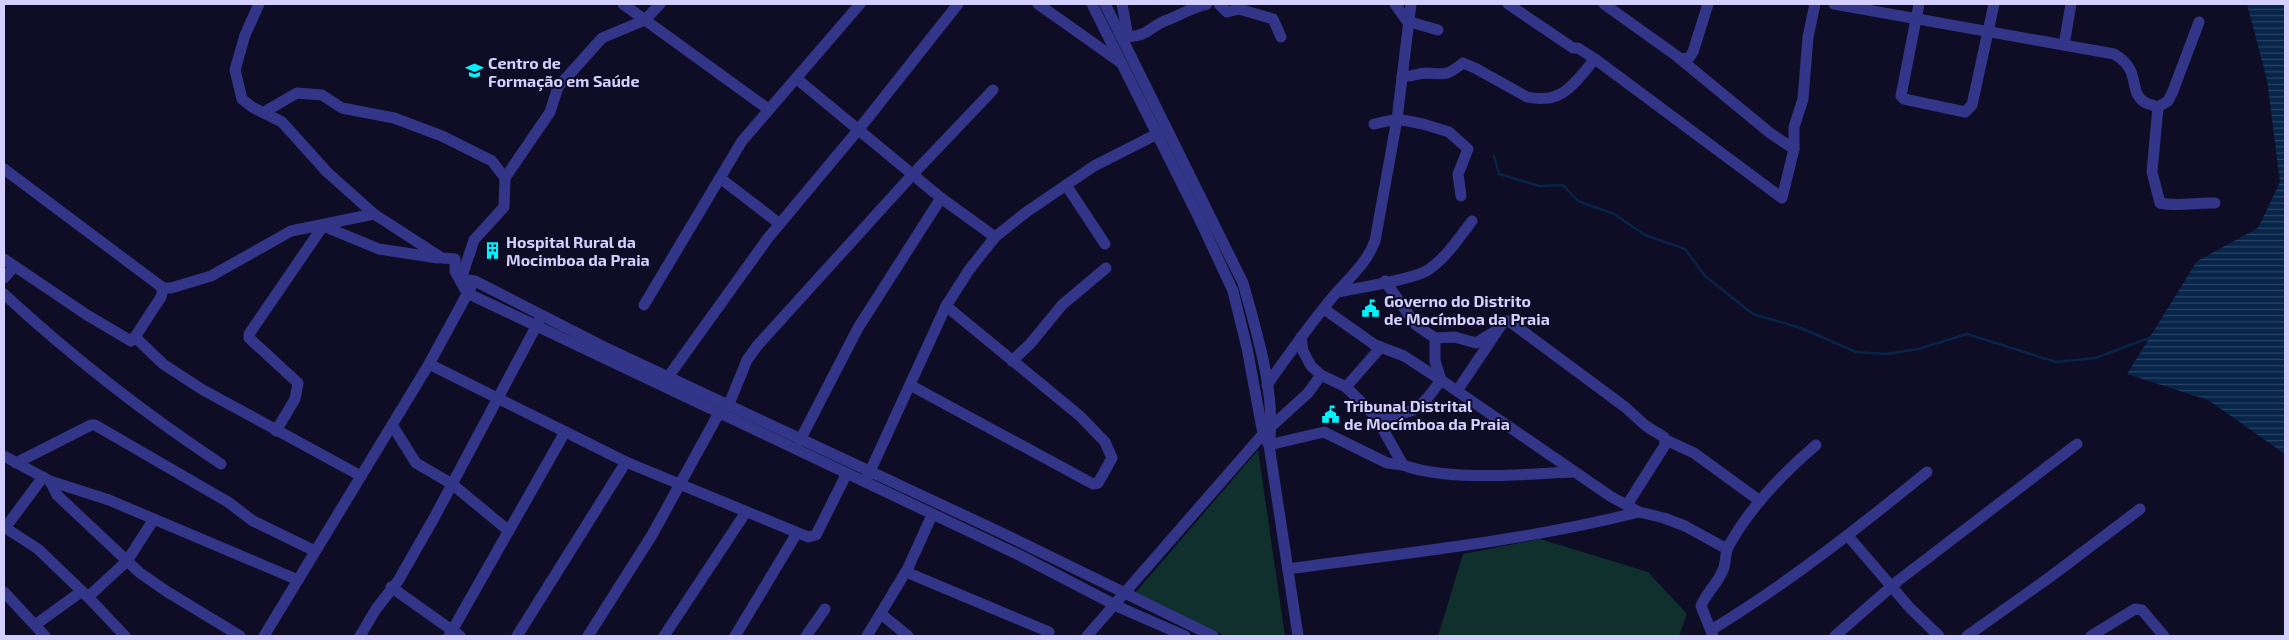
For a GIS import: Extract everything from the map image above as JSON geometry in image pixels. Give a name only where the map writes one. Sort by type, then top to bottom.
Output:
[{"type":"street","points":[[259,4],[245,35],[236,70],[242,99],[282,122],[327,172],[374,214],[442,258]]},
{"type":"street","points":[[623,4],[768,109]]},
{"type":"street","points":[[461,279],[474,240],[504,207],[505,178],[550,112],[558,87],[602,38],[645,20],[660,4]]},
{"type":"street","points":[[644,305],[742,141],[860,4]]},
{"type":"street","points":[[668,377],[780,224],[859,129],[958,4]]},
{"type":"street","points":[[1038,4],[1121,63]]},
{"type":"street","points":[[1092,4],[1199,218],[1233,291],[1263,434],[1269,445]]},
{"type":"street","points":[[1105,4],[1243,284],[1256,331],[1267,385],[1272,425],[1269,445],[1298,636]]},
{"type":"street","points":[[1122,4],[1128,37],[1141,37],[1166,20],[1176,18],[1196,6],[1207,4]]},
{"type":"street","points":[[1219,4],[1227,12],[1241,6],[1273,18],[1281,37]]},
{"type":"street","points":[[1395,4],[1408,21],[1438,30]]},
{"type":"street","points":[[1267,385],[1301,337],[1336,293],[1356,274],[1368,257],[1375,241],[1397,119],[1411,4]]},
{"type":"street","points":[[1508,4],[1573,48],[1578,48],[1595,59],[1782,198],[1794,149],[1794,127],[1803,100],[1808,37],[1815,4]]},
{"type":"street","points":[[1604,4],[1678,58],[1770,133],[1794,149]]},
{"type":"street","points":[[1678,58],[1689,58],[1693,52],[1708,4]]},
{"type":"street","points":[[1834,4],[1916,18],[1989,34],[2094,49],[2119,57],[2131,70],[2138,94],[2143,102],[2158,107],[2168,101],[2173,91],[2199,22]]},
{"type":"street","points":[[1918,4],[1901,91],[1904,99],[1965,112],[1972,105],[1994,4]]},
{"type":"street","points":[[2064,45],[2071,4]]},
{"type":"street","points":[[1402,76],[1409,77],[1424,73],[1440,76],[1448,74],[1462,63],[1476,68],[1526,97],[1536,99],[1565,94],[1595,59]]},
{"type":"street","points":[[797,79],[941,198],[995,237]]},
{"type":"street","points":[[728,404],[747,360],[757,346],[913,174],[993,90]]},
{"type":"street","points":[[264,112],[297,93],[322,95],[342,108],[394,118],[442,136],[492,161],[505,178]]},
{"type":"street","points":[[2158,107],[2152,172],[2160,203],[2177,207],[2201,202],[2215,203]]},
{"type":"street","points":[[1374,124],[1397,119],[1449,132],[1468,149],[1458,174],[1461,196]]},
{"type":"street","points":[[865,483],[946,306],[969,270],[995,237],[1025,213],[1094,166],[1167,129]]},
{"type":"street","points":[[4,169],[163,288],[171,288],[211,276],[291,231],[323,226],[374,214]]},
{"type":"street","points":[[720,178],[780,224]]},
{"type":"street","points":[[1066,185],[1105,244]]},
{"type":"street","points":[[800,440],[858,328],[941,198]]},
{"type":"street","points":[[1336,293],[1420,274],[1428,270],[1453,246],[1472,221]]},
{"type":"street","points":[[323,226],[380,249],[455,259],[455,271],[461,279],[467,294],[1185,636]]},
{"type":"street","points":[[276,431],[295,400],[298,383],[249,338],[249,334],[323,226]]},
{"type":"street","points":[[4,259],[87,315],[131,341],[161,297],[163,288]]},
{"type":"street","points":[[4,278],[14,267]]},
{"type":"street","points":[[1012,361],[1030,344],[1062,305],[1106,268]]},
{"type":"street","points":[[461,279],[475,281],[668,377],[1006,535],[1213,636]]},
{"type":"street","points":[[264,636],[429,364],[475,281]]},
{"type":"street","points":[[1385,281],[1416,325],[1435,338],[1455,337],[1476,343],[1490,336],[1504,321]]},
{"type":"street","points":[[4,294],[154,419],[221,464]]},
{"type":"street","points":[[910,385],[1088,482],[1098,482],[1112,458],[1104,442],[1080,416],[946,306]]},
{"type":"street","points":[[1324,309],[1381,348],[1404,356],[1573,472],[1639,512],[1685,526],[1727,549]]},
{"type":"street","points":[[360,636],[398,581],[542,315]]},
{"type":"street","points":[[1457,391],[1504,321]]},
{"type":"street","points":[[1504,321],[1509,321],[1562,359],[1666,440],[1694,453],[1760,501]]},
{"type":"street","points":[[135,337],[163,364],[203,390],[361,476]]},
{"type":"street","points":[[1301,337],[1303,351],[1311,366],[1321,375],[1346,387],[1376,417],[1404,466]]},
{"type":"street","points":[[1435,338],[1435,361],[1441,380]]},
{"type":"street","points":[[1346,387],[1381,348]]},
{"type":"street","points":[[429,364],[626,462],[808,538],[816,535],[846,474]]},
{"type":"street","points":[[1087,636],[1263,434],[1308,393],[1321,375]]},
{"type":"street","points":[[1376,417],[1403,414],[1416,410],[1423,405],[1441,380]]},
{"type":"street","points":[[588,636],[652,535],[719,413]]},
{"type":"street","points":[[16,463],[72,434],[95,425],[228,502],[253,521],[316,551]]},
{"type":"street","points":[[392,425],[416,463],[452,484],[509,531]]},
{"type":"street","points":[[392,588],[454,634],[565,432]]},
{"type":"street","points":[[1269,445],[1324,432],[1387,463],[1413,469],[1467,475],[1573,472]]},
{"type":"street","points":[[1627,504],[1666,440]]},
{"type":"street","points":[[1835,636],[1892,586],[2077,444]]},
{"type":"street","points":[[1816,445],[1793,464],[1760,501],[1727,549],[1723,571],[1701,606],[1712,633],[1848,536],[1927,472]]},
{"type":"street","points":[[4,456],[46,479],[84,490],[298,580]]},
{"type":"street","points":[[517,636],[626,462]]},
{"type":"street","points":[[46,479],[4,527],[38,549],[125,636]]},
{"type":"street","points":[[46,479],[57,495],[126,562],[166,591],[240,636]]},
{"type":"street","points":[[1966,636],[2050,577],[2140,509]]},
{"type":"street","points":[[664,636],[746,512]]},
{"type":"street","points":[[1288,569],[1520,535],[1604,521],[1639,512]]},
{"type":"street","points":[[867,636],[906,572],[932,515]]},
{"type":"street","points":[[35,625],[85,594],[126,562],[154,520]]},
{"type":"street","points":[[735,636],[797,533]]},
{"type":"street","points":[[1001,547],[1006,535]]},
{"type":"street","points":[[1848,536],[1939,636]]},
{"type":"street","points":[[906,572],[1049,632]]},
{"type":"street","points":[[4,592],[45,636]]},
{"type":"street","points":[[806,636],[825,609]]},
{"type":"street","points":[[2091,636],[2135,609],[2142,610],[2164,636]]},
{"type":"street","points":[[880,614],[908,636]]},
{"type":"green space","points":[[1258,450],[1285,636],[1225,636],[1135,593]]},
{"type":"green space","points":[[1540,539],[1648,572],[1687,614],[1679,636],[1438,636],[1463,554]]},
{"type":"water","points":[[2247,4],[2285,4],[2285,454],[2208,400],[2127,374],[2197,261],[2258,228],[2280,182],[2267,80]]},
{"type":"waterway","points":[[1494,156],[1499,174],[1539,186],[1563,185],[1578,201],[1614,214],[1645,235],[1685,249],[1705,276],[1753,314],[1801,328],[1856,352],[1887,354],[1918,349],[1967,334],[2056,362],[2095,358],[2152,337]]},
{"type":"place","name":"Centro de Formação em Saúde","points":[[474,71]]},
{"type":"place","name":"Hospital Rural da Mocimboa da Praia","points":[[492,250]]},
{"type":"place","name":"Governo do Distrito de Mocímboa da Praia","points":[[1370,309]]},
{"type":"place","name":"Tribunal Distrital de Mocímboa da Praia","points":[[1330,414]]}]
